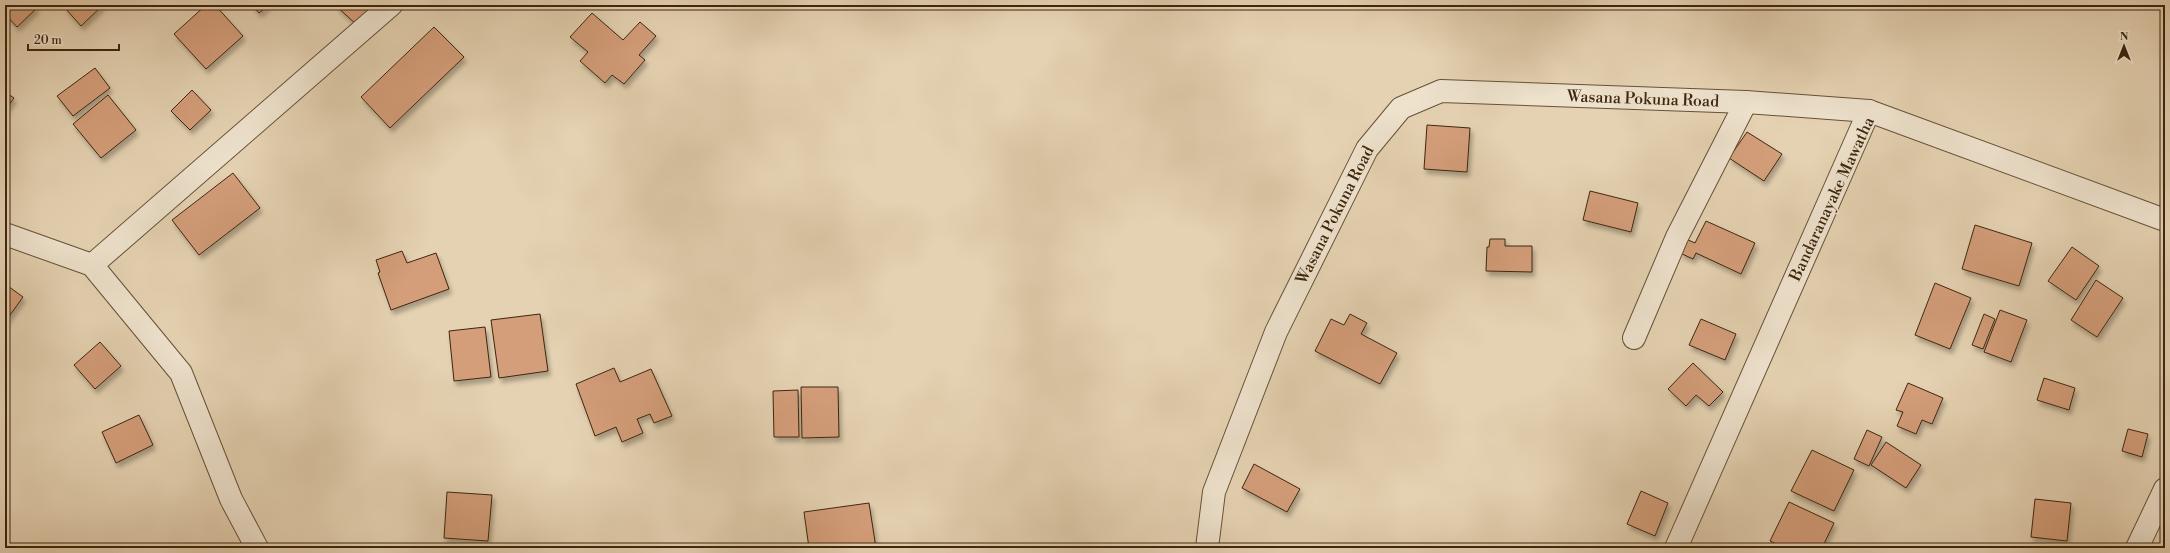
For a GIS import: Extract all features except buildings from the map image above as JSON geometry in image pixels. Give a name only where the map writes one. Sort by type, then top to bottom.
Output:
[{"type":"street","points":[[92,265],[391,5]]},
{"type":"street","name":"Wasana Pokuna Road","points":[[1208,548],[1214,492],[1276,332],[1367,149],[1401,108],[1441,91],[1746,102],[1869,110]]},
{"type":"street","points":[[1634,338],[1677,237],[1746,102]]},
{"type":"street","name":"Bandaranayake Mawatha","points":[[1676,548],[1869,110],[2164,219]]},
{"type":"street","points":[[5,234],[92,265],[181,373],[231,499],[256,548]]},
{"type":"street","points":[[2137,548],[2165,489]]}]
